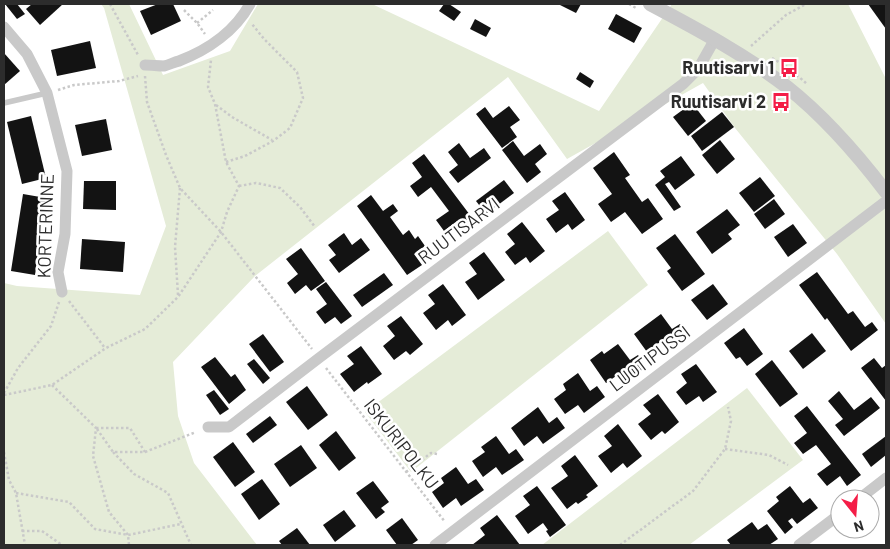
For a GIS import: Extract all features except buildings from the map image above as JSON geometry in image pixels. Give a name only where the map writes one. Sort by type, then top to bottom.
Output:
[{"type":"street","points":[[145,70],[166,66],[212,44],[233,28],[250,4]]},
{"type":"street","points":[[644,6],[715,39],[787,88],[822,118],[858,156],[886,192]]},
{"type":"street","name":"KORTERINNE","points":[[4,27],[27,54],[47,93],[67,171],[65,234],[58,272],[62,292]]},
{"type":"street","name":"RUUTISARVI","points":[[208,427],[229,427],[683,84],[698,69],[715,39]]},
{"type":"street","name":"LUOTIPUSSI","points":[[436,545],[886,201]]},
{"type":"street","points":[[872,489],[886,478]]},
{"type":"street","points":[[799,545],[830,522]]},
{"type":"lane","points":[[4,104],[47,93]]},
{"type":"path","points":[[110,4],[145,70],[148,102],[166,155],[180,188],[175,247],[178,297]]},
{"type":"path","points":[[630,4],[644,6]]},
{"type":"path","points":[[750,47],[786,15],[806,4]]},
{"type":"path","points":[[184,10],[197,23],[212,44],[208,87],[215,104],[226,162],[239,186]]},
{"type":"path","points":[[197,23],[213,10]]},
{"type":"path","points":[[226,162],[245,156],[273,141],[290,128],[303,98],[297,72],[264,40],[244,15]]},
{"type":"path","points":[[47,93],[74,85],[119,81],[145,70]]},
{"type":"path","points":[[774,96],[788,107]]},
{"type":"path","points":[[215,104],[232,117],[273,141]]},
{"type":"path","points":[[239,186],[256,183],[280,188],[300,207],[315,227]]},
{"type":"path","points":[[4,394],[52,385],[106,348],[146,329],[178,297],[221,232],[227,212],[239,186]]},
{"type":"path","name":"ISKURIPOLKU","points":[[180,188],[221,232],[452,532]]},
{"type":"path","points":[[62,292],[106,348]]},
{"type":"path","points":[[4,394],[18,368],[51,326],[62,292]]},
{"type":"path","points":[[52,385],[96,428],[113,452],[134,474],[168,493],[191,545]]},
{"type":"path","points":[[620,545],[693,491],[725,449],[731,421],[728,407]]},
{"type":"path","points":[[113,452],[145,452],[208,427]]},
{"type":"path","points":[[96,428],[130,428],[145,452]]},
{"type":"path","points":[[96,428],[93,456],[109,512],[128,535],[129,545]]},
{"type":"path","points":[[725,449],[769,456],[788,465]]},
{"type":"path","points":[[4,452],[9,480],[16,493],[25,545]]},
{"type":"path","points":[[406,472],[431,454],[437,454]]},
{"type":"path","points":[[4,476],[9,480]]},
{"type":"path","points":[[16,493],[69,502],[95,529],[128,535],[182,524]]},
{"type":"path","points":[[22,531],[42,531],[62,545]]},
{"type":"green space","points":[[101,4],[129,4],[163,75],[230,51],[258,4],[372,4],[599,111],[672,4],[848,4],[886,79],[886,324],[837,254],[735,128],[703,83],[567,159],[508,77],[255,276],[173,362],[178,416],[194,463],[257,545],[4,545],[4,283],[17,286],[140,295],[166,226],[104,8]]},
{"type":"green space","points":[[608,231],[648,285],[411,472],[365,412]]},
{"type":"green space","points":[[747,388],[803,460],[689,545],[542,545]]},
{"type":"place","name":"Ruutisarvi 1","points":[[789,68]]},
{"type":"place","name":"Ruutisarvi 2","points":[[781,102]]}]
